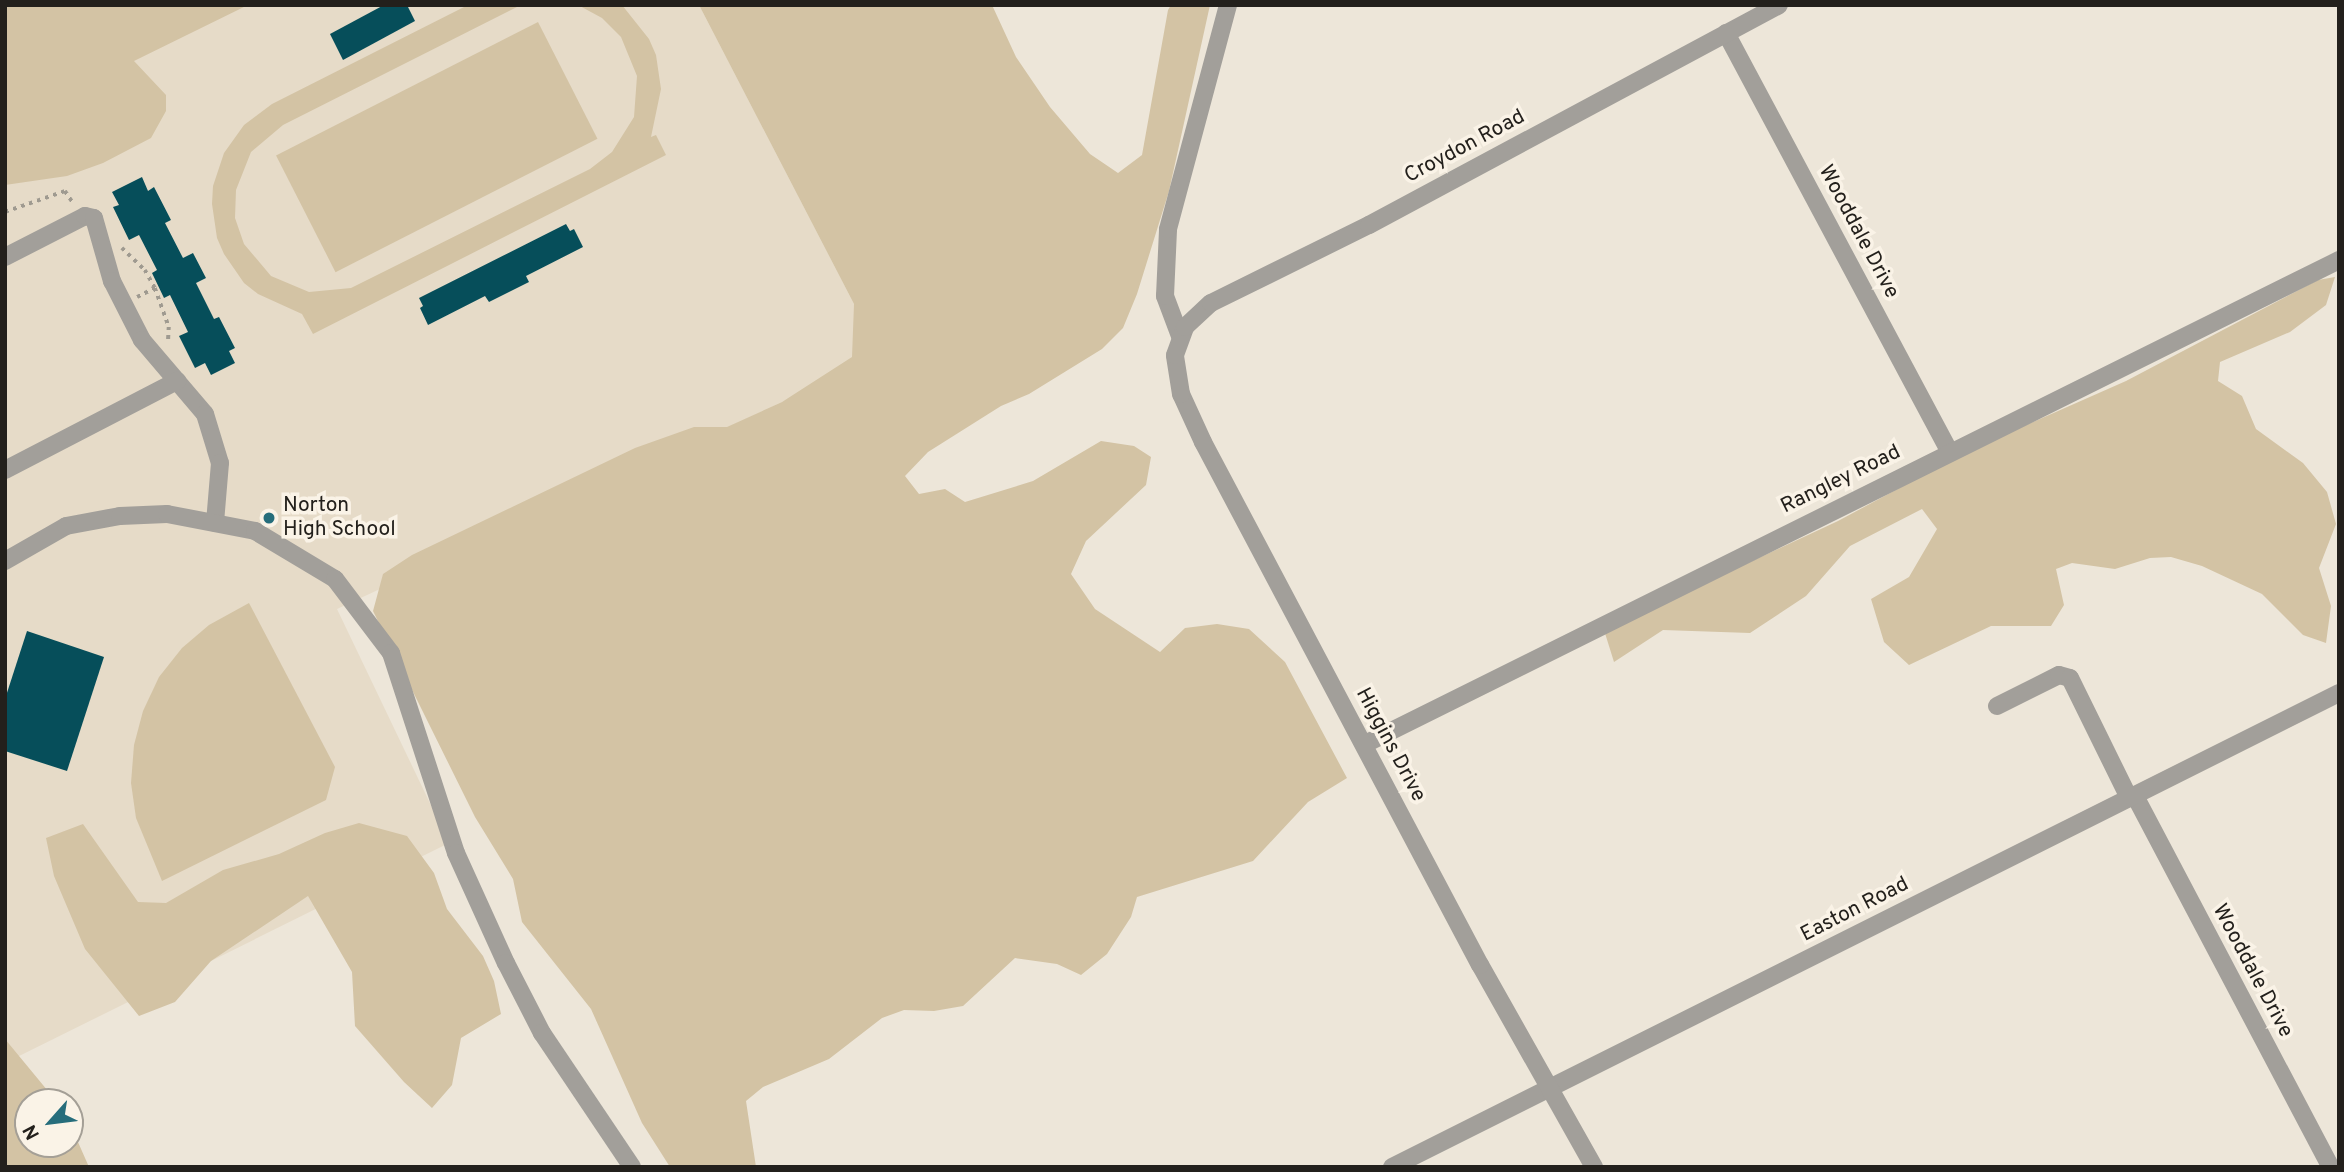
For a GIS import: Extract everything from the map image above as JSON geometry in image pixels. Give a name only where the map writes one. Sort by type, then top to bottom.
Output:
[{"type":"street","points":[[1180,336],[1165,296],[1168,229],[1228,5]]},
{"type":"street","name":"Croydon Road","points":[[1180,336],[1193,317],[1211,303],[1369,225],[1779,5]]},
{"type":"street","name":"Wooddale Drive","points":[[1726,33],[1950,452]]},
{"type":"street","points":[[5,257],[91,215],[100,231],[112,281],[142,340],[205,414],[220,463],[215,523]]},
{"type":"street","name":"Rangley Road","points":[[1365,744],[2339,260]]},
{"type":"street","name":"Higgins Drive","points":[[1180,336],[1175,368],[1181,394],[1302,632],[1365,744],[1480,965],[1594,1167]]},
{"type":"street","points":[[5,470],[177,381]]},
{"type":"street","points":[[5,561],[66,526],[120,516],[167,514],[255,531],[335,579],[391,653],[456,853],[506,963],[542,1033],[632,1167]]},
{"type":"street","name":"Wooddale Drive","points":[[1997,706],[2059,675],[2070,678],[2332,1167]]},
{"type":"street","name":"Easton Road","points":[[1392,1167],[2339,693]]},
{"type":"shaded area","name":"Norton High School","points":[[5,5],[699,5],[881,356],[337,609],[449,843],[5,1063]]},
{"type":"shaded area","points":[[5,5],[248,5],[134,61],[166,95],[166,111],[151,138],[103,163],[67,176],[5,185]]},
{"type":"shaded area","points":[[468,5],[521,5],[283,125],[251,152],[236,190],[235,218],[244,244],[271,276],[309,292],[351,288],[590,169],[612,152],[634,117],[637,76],[621,37],[602,18],[578,5],[622,5],[649,39],[656,55],[661,89],[651,137],[656,135],[666,155],[313,334],[302,314],[258,294],[244,283],[224,254],[217,238],[212,204],[213,186],[224,153],[244,125],[272,104]]},
{"type":"shaded area","points":[[699,5],[992,5],[1016,57],[1050,107],[1090,154],[1118,173],[1142,155],[1168,10],[1171,5],[1210,5],[1169,191],[1137,294],[1123,328],[1102,349],[1029,394],[1001,406],[928,452],[905,476],[919,494],[945,489],[965,502],[1033,481],[1101,441],[1134,446],[1151,457],[1146,485],[1086,541],[1071,574],[1095,609],[1160,652],[1185,628],[1217,624],[1249,629],[1285,662],[1347,778],[1308,802],[1253,861],[1137,897],[1131,917],[1107,954],[1081,975],[1057,964],[1015,958],[963,1006],[934,1011],[904,1010],[882,1018],[829,1059],[763,1087],[746,1101],[756,1167],[670,1167],[642,1123],[591,1009],[522,922],[513,879],[475,817],[373,611],[383,574],[412,555],[635,448],[694,427],[727,427],[782,402],[852,357],[854,304]]},
{"type":"shaded area","points":[[538,22],[597,139],[336,272],[276,155]]},
{"type":"shaded area","points":[[2335,277],[2326,305],[2290,332],[2220,362],[2218,381],[2242,396],[2256,429],[2303,463],[2327,492],[2336,524],[2319,568],[2331,606],[2326,643],[2303,635],[2262,594],[2202,566],[2171,557],[2150,558],[2115,569],[2072,563],[2056,569],[2064,605],[2051,626],[1991,626],[1909,665],[1884,642],[1871,599],[1909,577],[1937,529],[1922,509],[1850,546],[1806,596],[1750,633],[1663,630],[1614,662],[1604,630],[1838,521],[1972,449],[2126,381],[2318,280]]},
{"type":"shaded area","points":[[249,603],[335,767],[326,800],[162,881],[136,818],[131,783],[134,745],[143,711],[159,677],[182,648],[209,625]]},
{"type":"shaded area","points":[[359,823],[407,836],[434,873],[447,909],[483,956],[494,981],[501,1014],[461,1038],[452,1085],[432,1108],[404,1082],[355,1026],[352,972],[308,896],[211,961],[175,1002],[139,1016],[85,949],[54,876],[46,838],[83,824],[138,902],[166,903],[223,870],[279,854],[325,833]]},
{"type":"shaded area","points":[[5,1039],[45,1088],[14,1088],[14,1158],[84,1158],[84,1156],[89,1167],[5,1167]]},
{"type":"building","points":[[384,5],[407,5],[415,21],[343,60],[330,34]]},
{"type":"building","points":[[142,177],[148,191],[154,187],[171,220],[165,223],[183,258],[193,253],[206,278],[196,283],[214,319],[219,317],[235,348],[229,351],[235,363],[211,375],[205,363],[195,368],[179,336],[188,332],[170,295],[164,298],[152,273],[157,270],[139,235],[129,240],[113,207],[119,205],[112,192]]},
{"type":"building","points":[[566,224],[570,231],[574,229],[583,247],[526,276],[529,282],[489,302],[485,296],[428,325],[420,308],[423,306],[419,298]]},
{"type":"building","points":[[27,631],[104,657],[67,771],[5,751],[5,699]]},
{"type":"place","name":"Norton High School","points":[[269,518]]}]
